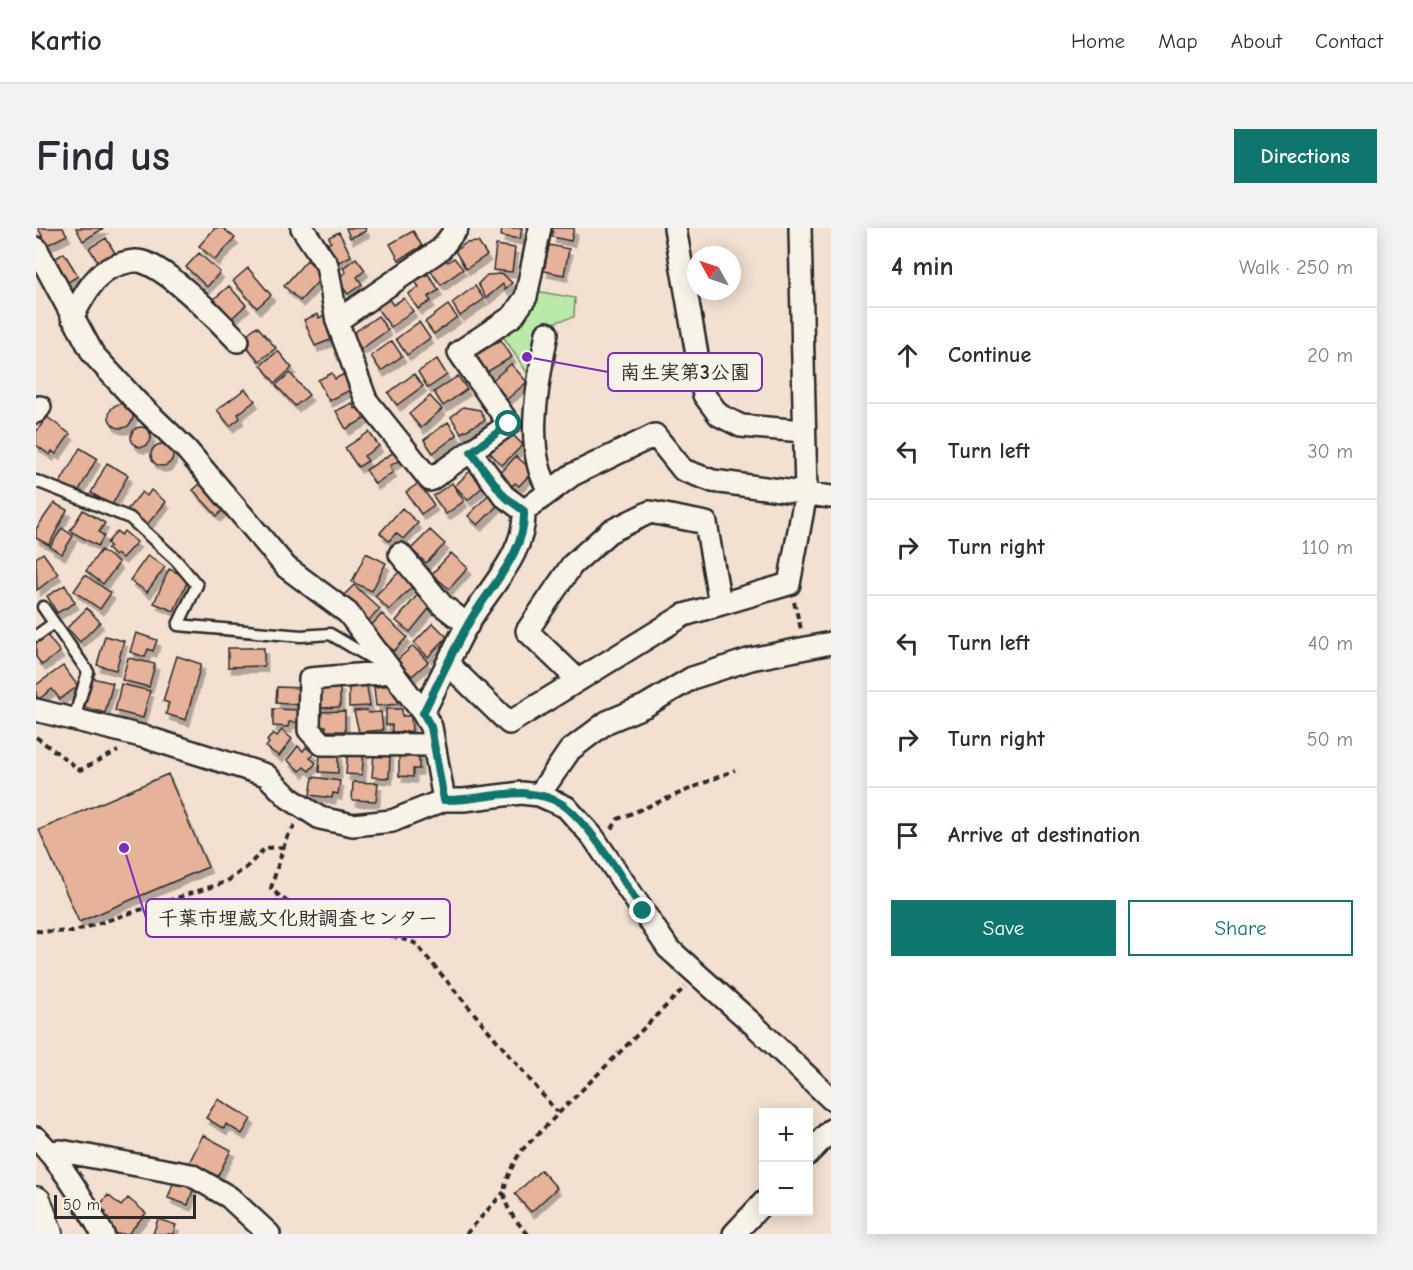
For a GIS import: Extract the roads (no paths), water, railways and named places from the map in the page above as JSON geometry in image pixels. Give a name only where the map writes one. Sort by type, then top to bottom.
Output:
[{"type":"street","points":[[302,228],[327,265],[337,321],[366,400],[430,480],[509,424],[459,352],[513,316],[526,297],[540,228]]},
{"type":"street","points":[[337,321],[441,249],[457,228]]},
{"type":"street","points":[[675,228],[704,394],[719,415],[741,426],[804,431]]},
{"type":"street","points":[[448,664],[509,723],[684,615],[789,584],[806,493],[800,228]]},
{"type":"street","points":[[36,248],[93,354],[136,401],[186,449],[286,567],[348,613],[423,713],[431,727],[444,800]]},
{"type":"street","points":[[72,317],[89,288],[102,273],[140,261],[153,266],[212,312],[238,341]]},
{"type":"street","points":[[547,333],[537,393],[536,447],[541,478],[550,491]]},
{"type":"street","points":[[524,511],[572,475],[655,435],[683,471],[713,481],[831,497]]},
{"type":"street","points":[[423,713],[468,625],[519,545],[525,528],[524,511],[504,496],[471,452]]},
{"type":"street","points":[[578,680],[527,631],[572,564],[609,532],[650,512],[706,523],[720,604]]},
{"type":"street","points":[[400,554],[442,605],[468,625]]},
{"type":"street","points":[[539,795],[570,750],[607,722],[645,706],[692,678],[751,659],[831,643]]},
{"type":"street","points":[[392,672],[310,679],[309,730],[322,744],[433,745]]},
{"type":"street","points":[[36,710],[145,737],[266,775],[289,798],[320,818],[353,825],[392,821],[444,800],[464,800],[521,793],[539,795],[566,807],[593,837],[668,948],[830,1096]]},
{"type":"street","points":[[813,1149],[831,1130]]},
{"type":"street","points":[[43,1145],[103,1234]]},
{"type":"street","points":[[43,1145],[61,1151],[191,1175],[229,1197],[269,1234]]},
{"type":"street","points":[[36,1202],[47,1234]]},
{"type":"street","points":[[734,1234],[759,1207]]},
{"type":"lane","points":[[36,481],[130,518],[176,560],[198,585],[178,625],[301,636],[330,634],[363,652],[392,672]]},
{"type":"lane","points":[[43,607],[88,672],[74,719]]},
{"type":"lane","points":[[36,636],[54,623]]},
{"type":"place","name":"南生実第3公園","points":[[527,357]]},
{"type":"place","name":"千葉市埋蔵文化財調査センター","points":[[124,848]]}]
